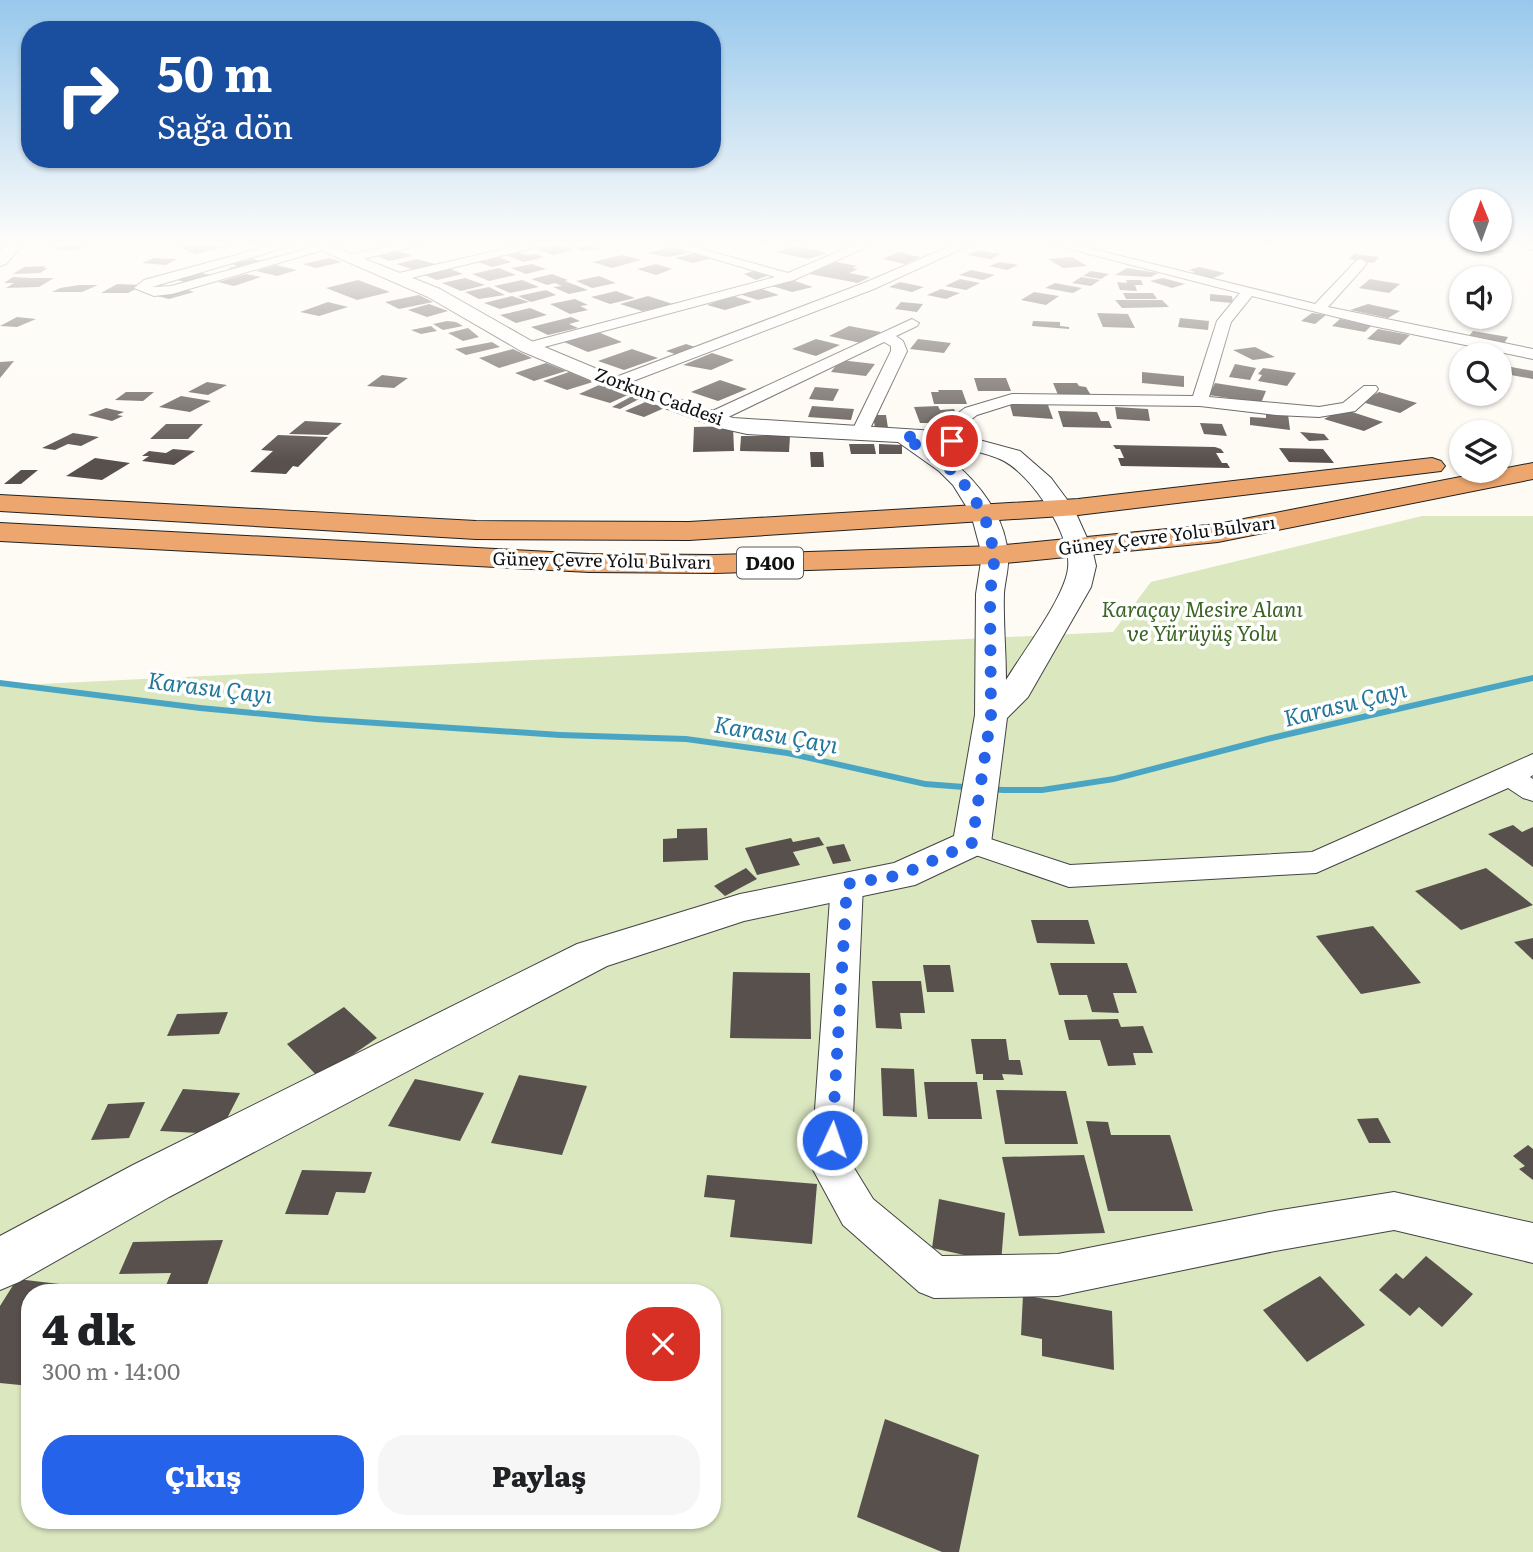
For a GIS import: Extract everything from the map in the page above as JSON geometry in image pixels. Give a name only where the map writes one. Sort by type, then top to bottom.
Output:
[{"type":"highway","name":"Güney Çevre Yolu Bulvarı","points":[[0,503],[476,530],[613,532],[774,528],[1062,509],[1408,471],[1449,463]]},
{"type":"highway","name":"Güney Çevre Yolu Bulvarı","points":[[0,533],[589,563],[715,565],[995,555],[1079,549],[1218,533],[1533,471]]},
{"type":"street","name":"Zorkun Caddesi","points":[[477,317],[528,347],[614,383],[714,418],[747,426],[936,438],[1012,456],[1043,483],[1062,509],[1079,549]]},
{"type":"street","points":[[528,347],[637,317]]},
{"type":"street","points":[[614,383],[786,317]]},
{"type":"street","points":[[1200,401],[1227,317]]},
{"type":"street","points":[[1358,317],[1533,354]]},
{"type":"street","points":[[714,418],[912,323]]},
{"type":"street","points":[[860,433],[899,351],[898,344],[885,336]]},
{"type":"street","points":[[936,438],[964,414],[984,403],[1012,398],[1200,401],[1307,411],[1349,407],[1370,389]]},
{"type":"street","points":[[903,436],[947,466],[962,481],[984,514],[995,555],[990,594],[991,715],[972,843]]},
{"type":"street","points":[[991,715],[1012,697],[1077,587],[1082,566],[1079,549]]},
{"type":"street","points":[[0,1264],[151,1181],[592,955],[740,908],[901,875],[972,843],[1069,876],[1316,862],[1525,777]]},
{"type":"street","points":[[847,884],[831,1166],[858,1212],[934,1277],[1058,1275],[1275,1231],[1394,1211],[1533,1243]]},
{"type":"green space","name":"Karaçay Mesire Alanı ve Yürüyüş Yolu","points":[[1422,516],[1533,516],[1533,1552],[0,1552],[0,686],[1113,632],[1151,582]]},
{"type":"building","points":[[16,317],[36,319],[17,327],[0,326]]},
{"type":"building","points":[[505,317],[538,317],[516,323]]},
{"type":"building","points":[[569,317],[580,321],[569,324],[578,328],[548,335],[531,327]]},
{"type":"building","points":[[1099,317],[1130,317],[1135,328],[1103,327]]},
{"type":"building","points":[[1306,317],[1323,317],[1315,324],[1301,321]]},
{"type":"building","points":[[1180,318],[1209,321],[1208,330],[1178,327]]},
{"type":"building","points":[[1340,319],[1372,325],[1365,332],[1332,326]]},
{"type":"building","points":[[447,321],[463,326],[443,330],[433,324]]},
{"type":"building","points":[[1033,321],[1060,322],[1060,326],[1069,329],[1032,326]]},
{"type":"building","points":[[431,326],[437,331],[421,334],[411,330]]},
{"type":"building","points":[[849,326],[881,332],[861,343],[829,336]]},
{"type":"building","points":[[468,328],[479,337],[463,341],[448,333]]},
{"type":"building","points":[[1378,329],[1410,335],[1400,345],[1367,339]]},
{"type":"building","points":[[1473,331],[1508,337],[1504,343],[1467,338]]},
{"type":"building","points":[[598,332],[622,342],[588,352],[564,342]]},
{"type":"building","points":[[816,339],[840,345],[816,356],[792,349]]},
{"type":"building","points":[[918,339],[951,343],[944,353],[910,349]]},
{"type":"building","points":[[492,342],[500,347],[466,355],[455,349]]},
{"type":"building","points":[[686,344],[698,348],[678,355],[666,351]]},
{"type":"building","points":[[1255,347],[1275,357],[1253,360],[1233,350]]},
{"type":"building","points":[[513,349],[532,358],[499,368],[479,358]]},
{"type":"building","points":[[632,349],[658,358],[624,370],[598,361]]},
{"type":"building","points":[[712,353],[734,360],[711,370],[683,365]]},
{"type":"building","points":[[840,360],[875,364],[866,376],[831,372]]},
{"type":"building","points":[[14,361],[0,378],[0,362]]},
{"type":"building","points":[[546,363],[566,371],[534,381],[515,373]]},
{"type":"building","points":[[1235,364],[1256,368],[1250,380],[1229,377]]},
{"type":"building","points":[[1512,367],[1533,371],[1533,379],[1512,375]]},
{"type":"building","points":[[1263,368],[1296,373],[1287,386],[1258,381],[1262,375],[1258,374]]},
{"type":"building","points":[[569,372],[593,382],[567,390],[543,381]]},
{"type":"building","points":[[1142,372],[1184,376],[1184,387],[1142,383]]},
{"type":"building","points":[[382,375],[408,378],[394,388],[367,386]]},
{"type":"building","points":[[974,378],[1006,378],[1011,391],[978,391]]},
{"type":"building","points":[[720,380],[747,389],[718,401],[691,392]]},
{"type":"building","points":[[207,382],[227,385],[208,395],[188,392]]},
{"type":"building","points":[[1053,383],[1077,383],[1086,387],[1092,397],[1059,397]]},
{"type":"building","points":[[1215,383],[1266,391],[1261,403],[1209,395]]},
{"type":"building","points":[[599,385],[630,394],[610,403],[579,394]]},
{"type":"building","points":[[815,387],[839,389],[833,401],[809,399]]},
{"type":"building","points":[[938,390],[962,390],[967,404],[934,404],[931,392],[939,392]]},
{"type":"building","points":[[126,392],[154,392],[143,401],[115,400]]},
{"type":"building","points":[[1379,392],[1417,403],[1400,413],[1362,402]]},
{"type":"building","points":[[634,395],[643,397],[620,409],[612,407]]},
{"type":"building","points":[[181,396],[211,401],[190,412],[159,407]]},
{"type":"building","points":[[650,400],[669,406],[644,417],[625,411]]},
{"type":"building","points":[[1010,405],[1048,405],[1053,419],[1013,416]]},
{"type":"building","points":[[812,406],[854,409],[851,420],[808,417]]},
{"type":"building","points":[[938,406],[940,410],[954,409],[958,418],[940,418],[942,423],[920,423],[914,407]]},
{"type":"building","points":[[1115,407],[1148,409],[1150,421],[1117,419]]},
{"type":"building","points":[[106,408],[124,412],[117,415],[123,416],[112,421],[88,415]]},
{"type":"building","points":[[1343,409],[1383,422],[1364,431],[1324,419]]},
{"type":"building","points":[[1058,411],[1097,412],[1101,421],[1109,421],[1112,428],[1063,427]]},
{"type":"building","points":[[1266,412],[1288,414],[1290,430],[1250,425],[1250,417],[1266,418]]},
{"type":"building","points":[[873,415],[886,415],[888,428],[875,428]]},
{"type":"building","points":[[305,421],[342,423],[328,435],[289,434]]},
{"type":"building","points":[[1200,423],[1222,424],[1227,436],[1204,434]]},
{"type":"building","points":[[166,424],[203,424],[188,439],[150,439]]},
{"type":"building","points":[[733,426],[734,451],[693,452],[694,427]]},
{"type":"building","points":[[1300,432],[1324,434],[1329,440],[1309,441]]},
{"type":"building","points":[[73,433],[99,437],[81,446],[68,444],[55,450],[42,448]]},
{"type":"building","points":[[278,435],[328,437],[298,467],[293,466],[286,474],[250,472],[273,451],[261,450]]},
{"type":"building","points":[[741,436],[790,436],[789,452],[740,451]]},
{"type":"building","points":[[849,444],[874,444],[876,454],[851,454]]},
{"type":"building","points":[[879,444],[902,445],[902,454],[879,454]]},
{"type":"building","points":[[1113,445],[1215,447],[1224,453],[1216,453],[1222,463],[1227,463],[1230,468],[1121,466],[1118,458],[1124,458],[1120,449]]},
{"type":"building","points":[[1279,448],[1323,449],[1334,463],[1289,462]]},
{"type":"building","points":[[173,449],[195,451],[174,465],[142,461],[149,456],[142,456],[149,451],[166,453]]},
{"type":"building","points":[[810,452],[823,452],[824,467],[811,467]]},
{"type":"building","points":[[95,458],[130,463],[102,480],[66,476]]},
{"type":"building","points":[[21,470],[38,470],[21,484],[4,484]]},
{"type":"building","points":[[1513,825],[1522,832],[1533,827],[1533,867],[1488,834]]},
{"type":"building","points":[[707,828],[708,860],[663,862],[663,839],[677,838],[677,829]]},
{"type":"building","points":[[819,837],[824,845],[793,852],[800,865],[757,875],[745,848],[791,838],[793,842]]},
{"type":"building","points":[[844,844],[851,861],[833,864],[826,847]]},
{"type":"building","points":[[746,868],[757,879],[725,896],[714,886]]},
{"type":"building","points":[[1486,868],[1533,905],[1461,930],[1415,891]]},
{"type":"building","points":[[1031,920],[1088,920],[1095,944],[1037,943]]},
{"type":"building","points":[[1373,926],[1421,983],[1361,994],[1316,936]]},
{"type":"building","points":[[1533,938],[1533,960],[1514,942]]},
{"type":"building","points":[[1050,963],[1127,963],[1137,993],[1113,993],[1119,1013],[1092,1012],[1087,995],[1059,995]]},
{"type":"building","points":[[923,965],[950,965],[954,992],[927,992]]},
{"type":"building","points":[[733,972],[810,973],[811,1039],[730,1038]]},
{"type":"building","points":[[872,981],[921,981],[925,1013],[900,1013],[902,1029],[876,1028]]},
{"type":"building","points":[[344,1007],[377,1038],[319,1078],[287,1044]]},
{"type":"building","points":[[228,1012],[219,1034],[167,1036],[177,1014]]},
{"type":"building","points":[[1118,1019],[1121,1027],[1143,1026],[1153,1053],[1133,1053],[1136,1065],[1108,1066],[1100,1040],[1069,1040],[1064,1020]]},
{"type":"building","points":[[971,1039],[1006,1039],[1009,1060],[1020,1060],[1023,1075],[1002,1074],[1004,1080],[983,1080],[983,1074],[976,1074]]},
{"type":"building","points":[[881,1068],[914,1069],[917,1117],[883,1116]]},
{"type":"building","points":[[519,1075],[587,1086],[562,1155],[491,1143]]},
{"type":"building","points":[[415,1079],[484,1093],[460,1141],[388,1126]]},
{"type":"building","points":[[924,1082],[977,1082],[982,1119],[928,1119]]},
{"type":"building","points":[[183,1089],[240,1093],[219,1134],[160,1131]]},
{"type":"building","points":[[996,1090],[1066,1091],[1078,1144],[1005,1144]]},
{"type":"building","points":[[145,1102],[129,1138],[91,1140],[108,1104]]},
{"type":"building","points":[[1378,1118],[1391,1143],[1369,1143],[1357,1119]]},
{"type":"building","points":[[1086,1121],[1108,1122],[1111,1135],[1170,1135],[1193,1211],[1108,1211]]},
{"type":"building","points":[[1528,1145],[1533,1149],[1533,1180],[1519,1169],[1525,1166],[1513,1156]]},
{"type":"building","points":[[1084,1155],[1105,1233],[1019,1236],[1002,1157]]},
{"type":"building","points":[[302,1170],[372,1172],[365,1193],[336,1192],[328,1215],[285,1214]]},
{"type":"building","points":[[707,1175],[817,1184],[812,1244],[730,1237],[735,1200],[704,1197]]},
{"type":"building","points":[[939,1199],[1005,1213],[1001,1263],[932,1248]]},
{"type":"building","points":[[223,1240],[207,1284],[167,1284],[171,1273],[119,1274],[133,1242]]},
{"type":"building","points":[[1426,1256],[1473,1294],[1442,1327],[1419,1307],[1410,1316],[1379,1290],[1396,1273],[1403,1279]]},
{"type":"building","points":[[1320,1276],[1365,1325],[1307,1362],[1263,1310]]},
{"type":"building","points":[[17,1279],[59,1284],[21,1284],[21,1385],[0,1383],[0,1306]]},
{"type":"building","points":[[1023,1295],[1112,1311],[1114,1370],[1042,1356],[1042,1339],[1021,1335]]},
{"type":"building","points":[[885,1419],[979,1455],[959,1552],[942,1552],[857,1517]]},
{"type":"waterway","name":"Karasu Çayı","points":[[0,683],[200,708],[316,719],[560,735],[686,739],[787,753],[925,784],[1042,790],[1114,779],[1267,739],[1533,678]]},
{"type":"route","points":[[832,1140],[847,884],[901,875],[972,843],[991,715],[990,594],[995,555],[984,514],[962,481],[947,466],[903,436],[952,441]]}]
